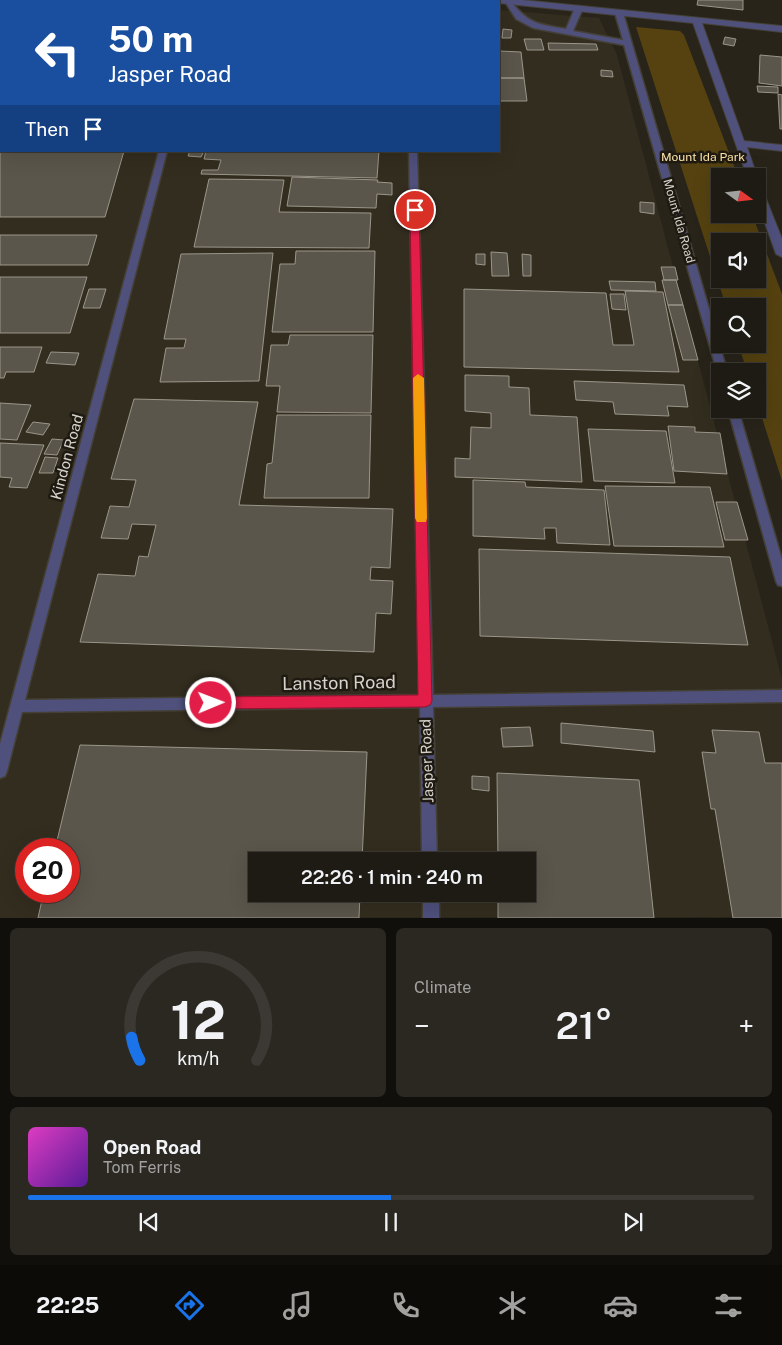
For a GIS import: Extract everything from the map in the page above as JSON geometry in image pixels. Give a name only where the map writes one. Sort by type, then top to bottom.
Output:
[{"type":"street","points":[[507,1],[782,29]]},
{"type":"street","points":[[696,20],[749,168]]},
{"type":"street","points":[[739,143],[782,148]]},
{"type":"street","points":[[766,211],[782,254]]},
{"type":"lane","points":[[507,1],[519,17],[529,24],[628,43]]},
{"type":"lane","points":[[569,32],[579,8]]},
{"type":"lane","name":"Mount Ida Road","points":[[619,13],[720,363]]},
{"type":"lane","name":"Kindon Road","points":[[0,771],[163,152]]},
{"type":"lane","name":"Jasper Road","points":[[413,152],[430,852]]},
{"type":"lane","points":[[736,418],[782,580]]},
{"type":"lane","name":"Lanston Road","points":[[17,706],[782,696]]},
{"type":"lane","points":[[430,902],[431,918]]},
{"type":"shaded area","points":[[500,10],[599,18],[617,55],[711,410],[711,418],[713,418],[782,679],[782,917],[0,918],[0,152],[500,152]]},
{"type":"green space","name":"Mount Ida Park","points":[[636,27],[680,31],[684,35],[735,168],[711,168],[711,223],[755,223],[759,233],[711,233],[711,260]]},
{"type":"green space","name":"Mount Ida Park","points":[[766,251],[782,294],[782,481],[762,418],[766,418],[766,363],[744,363],[741,353],[766,353],[766,298],[723,298],[720,288],[766,288]]},
{"type":"building","points":[[698,0],[743,0],[743,10],[697,5]]},
{"type":"building","points":[[503,29],[512,30],[511,38],[502,38]]},
{"type":"building","points":[[725,37],[736,39],[734,46],[723,44]]},
{"type":"building","points":[[524,39],[541,39],[544,50],[527,50]]},
{"type":"building","points":[[548,43],[596,44],[598,50],[549,50]]},
{"type":"building","points":[[500,51],[521,52],[524,78],[500,78]]},
{"type":"building","points":[[760,55],[782,57],[782,86],[759,83]]},
{"type":"building","points":[[601,70],[612,71],[613,77],[601,76]]},
{"type":"building","points":[[500,78],[524,78],[527,101],[500,101]]},
{"type":"building","points":[[757,86],[778,87],[778,93],[758,92]]},
{"type":"building","points":[[778,94],[782,95],[782,129],[780,129]]},
{"type":"building","points":[[0,152],[124,152],[105,217],[0,217]]},
{"type":"building","points":[[190,152],[204,152],[201,157],[188,156]]},
{"type":"building","points":[[206,152],[379,152],[377,178],[201,174],[202,170],[218,170],[221,160],[204,159]]},
{"type":"building","points":[[292,177],[378,180],[377,182],[392,183],[392,195],[377,194],[376,208],[287,206]]},
{"type":"building","points":[[209,179],[284,180],[279,212],[371,213],[369,248],[194,247]]},
{"type":"building","points":[[640,202],[654,203],[654,214],[640,212]]},
{"type":"building","points":[[0,235],[97,235],[88,265],[0,265]]},
{"type":"building","points":[[296,251],[375,251],[373,332],[272,332],[280,264],[295,264]]},
{"type":"building","points":[[491,252],[507,253],[509,276],[492,276]]},
{"type":"building","points":[[273,253],[259,381],[160,382],[166,348],[184,348],[186,339],[164,339],[181,254]]},
{"type":"building","points":[[476,254],[485,254],[485,265],[476,264]]},
{"type":"building","points":[[522,254],[531,255],[531,276],[523,276]]},
{"type":"building","points":[[661,267],[675,267],[678,280],[664,280]]},
{"type":"building","points":[[0,277],[87,277],[70,333],[0,333]]},
{"type":"building","points":[[662,280],[676,280],[683,305],[668,305]]},
{"type":"building","points":[[609,281],[655,282],[656,291],[611,290]]},
{"type":"building","points":[[89,289],[106,289],[100,308],[83,308]]},
{"type":"building","points":[[464,289],[606,293],[613,345],[634,345],[625,291],[663,292],[679,372],[464,367]]},
{"type":"building","points":[[610,294],[624,294],[626,310],[612,309]]},
{"type":"building","points":[[668,305],[683,305],[698,360],[683,360]]},
{"type":"building","points":[[290,335],[373,335],[371,413],[277,412],[280,386],[266,386],[271,345],[288,345]]},
{"type":"building","points":[[0,347],[42,347],[34,372],[6,372],[4,378],[0,378]]},
{"type":"building","points":[[51,352],[79,353],[75,365],[46,363]]},
{"type":"building","points":[[465,375],[509,376],[509,387],[529,388],[530,415],[577,417],[582,482],[455,477],[455,458],[470,459],[471,427],[491,428],[491,413],[465,411]]},
{"type":"building","points":[[574,381],[684,385],[688,407],[667,406],[669,416],[615,414],[613,402],[576,400]]},
{"type":"building","points":[[134,399],[258,402],[239,505],[393,509],[390,568],[371,567],[370,580],[393,581],[391,614],[376,613],[374,652],[80,642],[98,574],[135,576],[139,556],[148,557],[156,525],[132,524],[128,539],[101,538],[110,506],[129,507],[136,480],[111,479]]},
{"type":"building","points":[[0,403],[31,405],[17,440],[0,439]]},
{"type":"building","points":[[277,415],[371,415],[369,498],[264,498],[267,464],[272,463]]},
{"type":"building","points":[[33,422],[50,424],[43,435],[26,432]]},
{"type":"building","points":[[668,426],[695,427],[695,432],[720,433],[727,474],[674,471]]},
{"type":"building","points":[[588,429],[666,431],[675,483],[594,481]]},
{"type":"building","points":[[52,439],[64,440],[57,455],[44,454]]},
{"type":"building","points":[[0,443],[44,445],[27,488],[9,487],[12,478],[0,477]]},
{"type":"building","points":[[45,457],[58,458],[53,473],[39,473]]},
{"type":"building","points":[[473,480],[525,482],[526,487],[604,490],[610,545],[557,543],[556,528],[544,528],[545,539],[473,536]]},
{"type":"building","points":[[605,486],[710,487],[724,547],[614,546]]},
{"type":"building","points":[[716,502],[737,502],[748,540],[725,540]]},
{"type":"building","points":[[479,549],[730,557],[748,645],[480,636]]},
{"type":"building","points":[[561,723],[653,731],[655,752],[561,743]]},
{"type":"building","points":[[530,727],[533,746],[503,747],[501,728]]},
{"type":"building","points":[[712,730],[759,732],[765,763],[782,763],[782,918],[733,918],[715,809],[711,809],[702,752],[716,753]]},
{"type":"building","points":[[80,745],[367,752],[362,852],[248,852],[248,902],[360,902],[359,918],[38,918],[41,903],[80,903],[80,838],[58,838]]},
{"type":"building","points":[[497,773],[639,780],[654,918],[498,918],[498,902],[536,902],[536,852],[498,852]]},
{"type":"building","points":[[472,776],[489,777],[489,791],[472,789]]},
{"type":"slow traffic","points":[[418,378],[421,518]]},
{"type":"route","points":[[211,703],[425,701],[415,210]]}]
